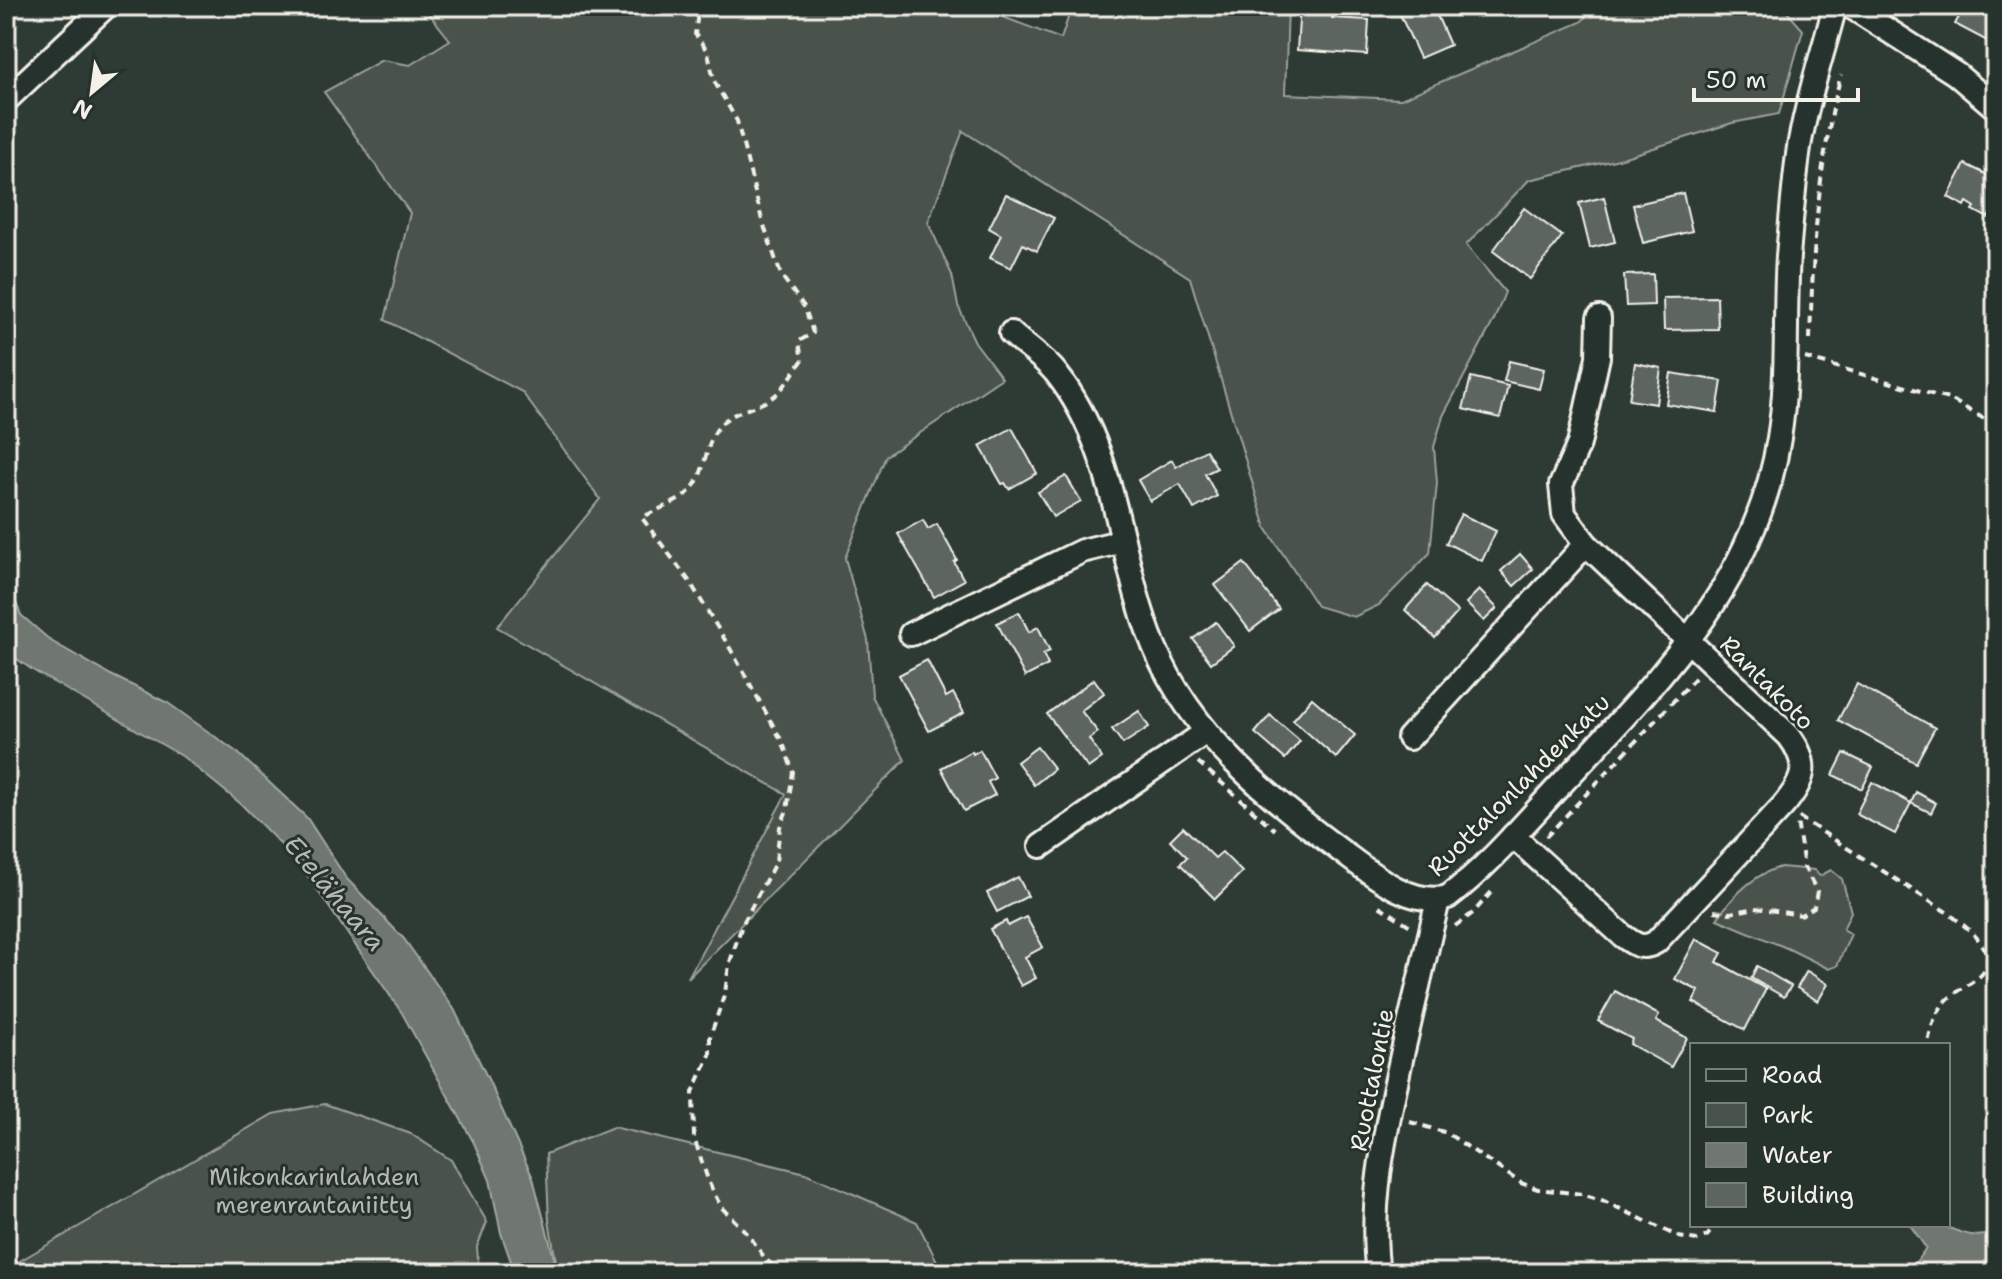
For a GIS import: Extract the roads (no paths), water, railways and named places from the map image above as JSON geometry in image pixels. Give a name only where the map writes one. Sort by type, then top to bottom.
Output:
[{"type":"street","points":[[6,100],[106,6]]},
{"type":"street","name":"Ruottalonlahdenkatu","points":[[1011,333],[1054,370],[1078,404],[1110,486],[1133,582],[1155,648],[1169,676],[1206,732],[1236,765],[1281,806],[1371,873],[1422,899],[1448,897],[1513,836],[1689,643],[1729,578],[1763,502],[1779,438],[1787,358],[1788,259],[1800,146],[1835,6]]},
{"type":"street","points":[[1850,6],[1956,74],[1996,108]]},
{"type":"street","name":"Rantakoto","points":[[1513,836],[1623,936],[1640,947],[1648,947],[1783,806],[1802,774],[1800,751],[1789,736],[1586,544],[1564,514],[1561,485],[1579,444],[1598,357],[1599,318]]},
{"type":"street","points":[[911,634],[1082,551],[1123,541]]},
{"type":"street","points":[[1409,738],[1586,544]]},
{"type":"street","points":[[1041,846],[1206,732]]},
{"type":"street","name":"Ruottalontie","points":[[1378,1273],[1375,1249],[1377,1209],[1389,1117],[1438,900]]},
{"type":"water","name":"Etelähaara","points":[[6,579],[21,615],[51,641],[168,703],[238,753],[307,818],[346,878],[404,939],[454,1009],[488,1079],[533,1178],[558,1273],[515,1273],[501,1233],[490,1180],[474,1143],[402,1013],[298,862],[241,804],[182,756],[34,671],[7,652]]},
{"type":"water","points":[[1911,1227],[1944,1227],[1977,1236],[1996,1228],[1996,1273],[1908,1273],[1926,1248]]},
{"type":"park label","name":"Mikonkarinlahden merenrantaniitty","points":[[314,1191]]}]
